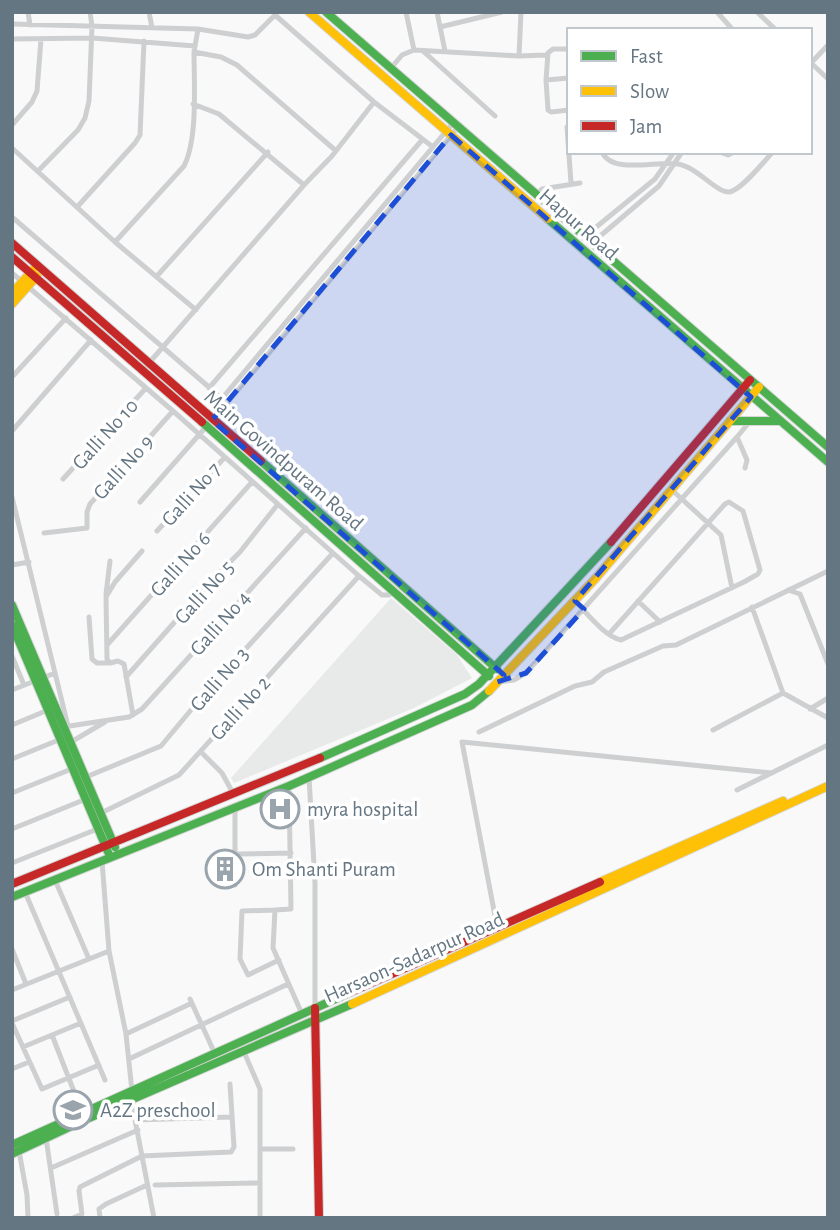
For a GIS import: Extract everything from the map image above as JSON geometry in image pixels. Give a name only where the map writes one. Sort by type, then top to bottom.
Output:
[{"type":"street","points":[[28,12],[30,25]]},
{"type":"street","points":[[39,170],[78,130],[85,118],[89,101],[92,38],[90,12]]},
{"type":"street","points":[[149,12],[152,28]]},
{"type":"street","name":"Hapur Road","points":[[309,12],[828,462]]},
{"type":"street","name":"Hapur Road","points":[[326,12],[828,447]]},
{"type":"street","points":[[406,12],[414,50]]},
{"type":"street","points":[[437,12],[445,51]]},
{"type":"street","points":[[440,27],[502,12]]},
{"type":"street","points":[[519,56],[521,12]]},
{"type":"street","points":[[717,12],[731,28]]},
{"type":"street","points":[[757,12],[774,28]]},
{"type":"street","points":[[12,24],[198,29],[248,37],[255,35],[273,14],[374,102],[436,148]]},
{"type":"street","points":[[115,242],[184,166],[190,149],[194,49],[198,29]]},
{"type":"street","points":[[12,38],[144,41],[194,49],[221,57],[237,65],[335,150]]},
{"type":"street","points":[[12,125],[32,102],[37,91],[41,38]]},
{"type":"street","points":[[78,206],[140,135],[144,41]]},
{"type":"street","points":[[812,62],[828,46]]},
{"type":"street","points":[[391,68],[402,55],[414,50],[519,56],[546,55],[553,49],[567,49]]},
{"type":"street","points":[[423,51],[495,116]]},
{"type":"street","points":[[546,55],[548,110],[567,110]]},
{"type":"street","points":[[812,64],[828,79]]},
{"type":"street","points":[[546,80],[567,78]]},
{"type":"street","points":[[142,372],[304,185],[324,166],[374,102]]},
{"type":"street","points":[[193,104],[219,114],[268,152],[304,185]]},
{"type":"street","points":[[140,502],[456,125]]},
{"type":"street","points":[[209,388],[422,140]]},
{"type":"street","points":[[12,148],[115,242],[196,310]]},
{"type":"street","points":[[157,276],[268,152]]},
{"type":"street","points":[[569,154],[571,183]]},
{"type":"street","points":[[603,154],[604,158],[614,164],[676,163],[696,169],[712,185],[727,192],[736,190],[770,154]]},
{"type":"street","points":[[584,237],[655,179],[673,154]]},
{"type":"street","points":[[592,243],[659,186],[681,154]]},
{"type":"street","points":[[536,195],[542,189],[580,183]]},
{"type":"street","points":[[619,209],[624,215]]},
{"type":"street","points":[[12,217],[225,401]]},
{"type":"street","name":"Main Govindpuram Road","points":[[12,243],[149,364],[205,424]]},
{"type":"street","name":"Main Govindpuram Road","points":[[12,257],[304,511],[504,675]]},
{"type":"street","points":[[12,293],[25,284],[39,268]]},
{"type":"street","points":[[12,273],[173,411],[205,424],[225,457],[382,595],[389,595],[397,588]]},
{"type":"street","points":[[12,304],[25,284]]},
{"type":"street","points":[[12,377],[66,318]]},
{"type":"street","points":[[12,431],[92,340]]},
{"type":"street","points":[[12,884],[234,795],[454,700],[470,690],[587,570],[750,380]]},
{"type":"street","points":[[12,897],[289,786],[472,705],[575,601],[759,387]]},
{"type":"street","name":"Galli No 10","points":[[63,479],[146,388]]},
{"type":"street","name":"Galli No 9","points":[[44,533],[86,529],[90,504],[173,411]]},
{"type":"street","points":[[497,682],[522,676],[751,420]]},
{"type":"street","points":[[730,421],[778,421]]},
{"type":"street","points":[[737,437],[748,463],[745,468]]},
{"type":"street","name":"Galli No 7","points":[[157,531],[225,457]]},
{"type":"street","name":"Galli No 6","points":[[107,645],[252,482]]},
{"type":"street","points":[[672,490],[718,531],[724,543],[732,588]]},
{"type":"street","points":[[12,497],[55,673],[63,727],[62,739],[86,778],[101,813],[102,827]]},
{"type":"street","points":[[575,601],[609,634],[621,640],[732,588],[758,574],[760,570],[743,511],[729,502],[609,634]]},
{"type":"street","name":"Galli No 5","points":[[126,677],[240,552],[278,504]]},
{"type":"street","name":"Galli No 4","points":[[133,715],[142,709],[306,528]]},
{"type":"street","points":[[106,597],[115,582],[142,551]]},
{"type":"street","name":"Galli No 3","points":[[86,778],[161,746],[333,552]]},
{"type":"street","points":[[110,561],[106,597],[107,659],[110,663]]},
{"type":"street","points":[[12,565],[29,562]]},
{"type":"street","points":[[479,732],[576,686],[592,682],[604,672],[660,647],[676,645],[828,571]]},
{"type":"street","name":"Galli No 2","points":[[101,813],[179,775],[359,576]]},
{"type":"street","name":"Main Govindpuram Road","points":[[397,588],[497,682]]},
{"type":"street","points":[[787,590],[800,594],[828,664]]},
{"type":"street","points":[[638,601],[660,622]]},
{"type":"street","points":[[12,605],[41,679],[71,742],[86,799],[110,846],[109,951],[126,1034],[135,1120],[154,1218]]},
{"type":"street","points":[[752,607],[783,693],[828,718]]},
{"type":"street","points":[[63,727],[133,715],[123,662],[97,663],[92,659],[89,617]]},
{"type":"street","points":[[12,625],[41,679],[49,710],[63,727]]},
{"type":"street","points":[[12,656],[24,685]]},
{"type":"street","points":[[12,690],[55,673]]},
{"type":"street","points":[[713,730],[783,693]]},
{"type":"street","points":[[810,709],[828,698]]},
{"type":"street","points":[[12,725],[49,710]]},
{"type":"street","points":[[71,742],[110,719]]},
{"type":"street","points":[[12,759],[62,739]]},
{"type":"street","points":[[499,937],[462,742],[772,773]]},
{"type":"street","points":[[737,790],[828,745]]},
{"type":"street","points":[[201,752],[222,773],[234,795]]},
{"type":"street","points":[[12,793],[77,767]]},
{"type":"street","points":[[309,777],[315,883],[314,1008],[319,1218]]},
{"type":"street","name":"Harsaon-Sadarpur Road","points":[[15,1150],[46,1138],[314,1008],[828,781]]},
{"type":"street","points":[[279,960],[248,975],[240,959],[242,911],[290,909],[289,786]]},
{"type":"street","name":"Harsaon-Sadarpur Road","points":[[15,1150],[82,1112],[244,1052],[315,1021],[828,786]]},
{"type":"street","points":[[12,829],[86,799]]},
{"type":"street","points":[[234,808],[235,885]]},
{"type":"street","points":[[12,863],[102,827]]},
{"type":"street","points":[[236,854],[291,853]]},
{"type":"street","points":[[55,880],[89,959]]},
{"type":"street","points":[[25,892],[105,1080]]},
{"type":"street","points":[[275,910],[273,948],[302,1014]]},
{"type":"street","points":[[12,949],[26,984]]},
{"type":"street","points":[[12,990],[109,951]]},
{"type":"street","points":[[129,1059],[288,984]]},
{"type":"street","points":[[70,997],[12,1022],[29,1062],[43,1090],[99,1065]]},
{"type":"street","points":[[126,1034],[191,1001],[215,1054]]},
{"type":"street","points":[[23,1047],[81,1023]]},
{"type":"street","points":[[52,1035],[82,1112]]},
{"type":"street","points":[[244,1052],[260,1089],[260,1218]]},
{"type":"street","points":[[12,1069],[29,1062]]},
{"type":"street","points":[[73,1218],[82,1214],[80,1187],[142,1156],[231,1152],[234,1147],[230,1084]]},
{"type":"street","points":[[135,1120],[232,1117]]},
{"type":"street","points":[[51,1168],[138,1130]]},
{"type":"street","points":[[46,1138],[57,1214]]},
{"type":"street","points":[[261,1149],[293,1149]]},
{"type":"street","points":[[15,1150],[27,1195],[28,1218]]},
{"type":"street","points":[[156,1185],[260,1183]]},
{"type":"street","points":[[100,1218],[99,1209],[106,1204],[147,1185]]},
{"type":"highlighted area","points":[[451,135],[751,397],[575,601],[584,609],[526,673],[497,682],[504,675],[212,420]]},
{"type":"shaded area","points":[[391,598],[457,655],[472,678],[414,708],[234,783],[231,778]]},
{"type":"traffic: fast","points":[[326,12],[828,447]]},
{"type":"traffic: fast","points":[[548,219],[828,462]]},
{"type":"traffic: fast","points":[[730,421],[778,421]]},
{"type":"traffic: fast","points":[[202,422],[489,676]]},
{"type":"traffic: fast","points":[[261,461],[497,669]]},
{"type":"traffic: fast","points":[[320,758],[465,694],[479,684],[611,542]]},
{"type":"traffic: fast","points":[[12,605],[115,847]]},
{"type":"traffic: fast","points":[[12,625],[108,852]]},
{"type":"traffic: fast","points":[[12,897],[289,786],[472,705],[489,691]]},
{"type":"traffic: fast","points":[[12,1145],[351,992]]},
{"type":"traffic: fast","points":[[12,1154],[352,1004]]},
{"type":"traffic: slow","points":[[309,12],[548,219]]},
{"type":"traffic: slow","points":[[12,293],[34,269]]},
{"type":"traffic: slow","points":[[12,304],[37,276]]},
{"type":"traffic: slow","points":[[489,691],[596,578],[759,387]]},
{"type":"traffic: slow","points":[[352,1004],[828,786]]},
{"type":"traffic: slow","points":[[600,882],[783,801]]},
{"type":"traffic: jam","points":[[12,243],[261,461]]},
{"type":"traffic: jam","points":[[12,257],[202,422]]},
{"type":"traffic: jam","points":[[611,542],[750,380]]},
{"type":"traffic: jam","points":[[12,884],[320,758]]},
{"type":"traffic: jam","points":[[351,992],[600,882]]},
{"type":"traffic: jam","points":[[315,1008],[319,1218]]},
{"type":"place","name":"myra hospital","points":[[280,809]]},
{"type":"place","name":"Om Shanti Puram","points":[[225,869]]},
{"type":"place","name":"A2Z preschool","points":[[73,1110]]}]
